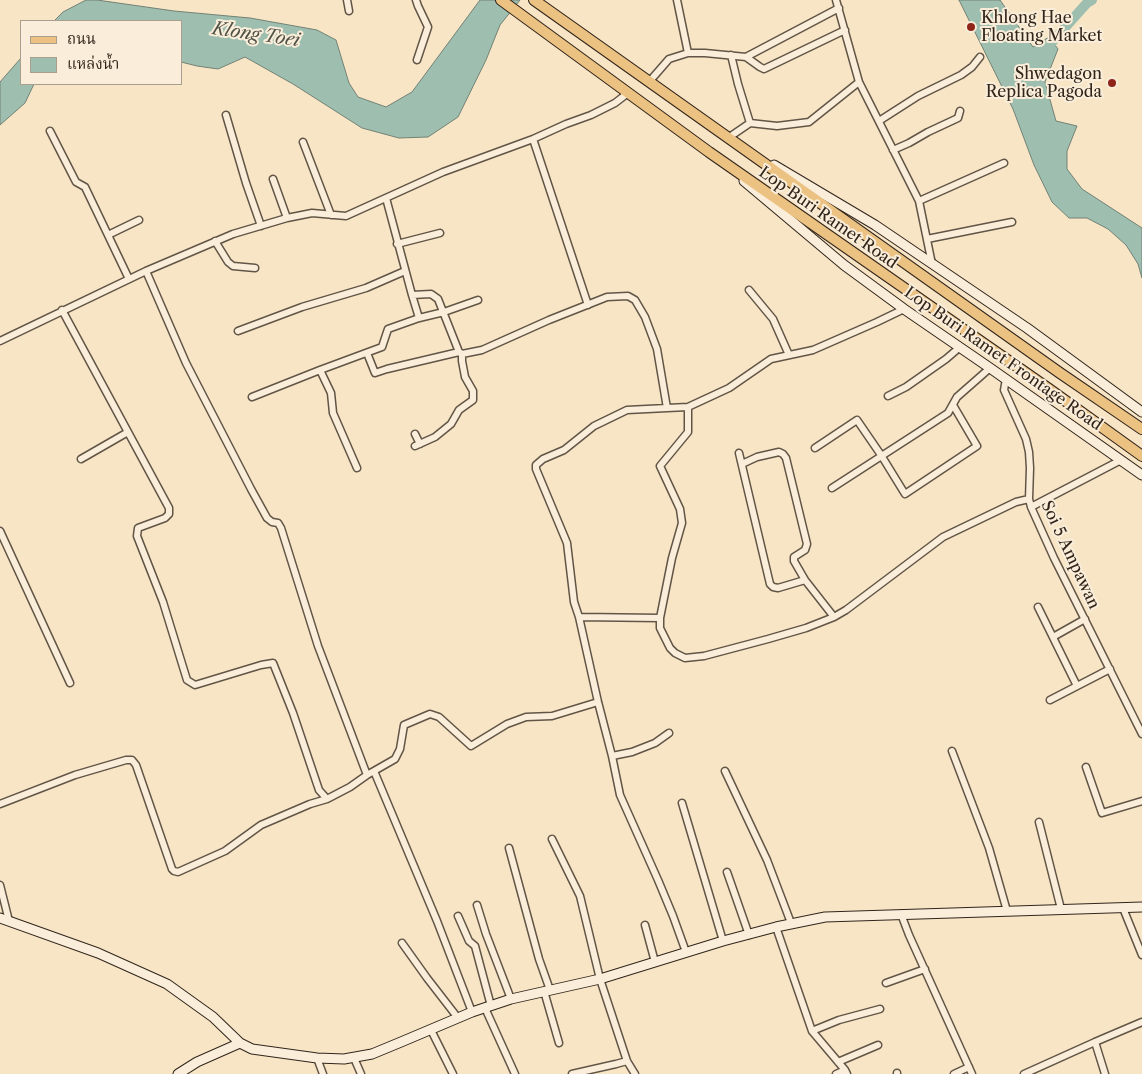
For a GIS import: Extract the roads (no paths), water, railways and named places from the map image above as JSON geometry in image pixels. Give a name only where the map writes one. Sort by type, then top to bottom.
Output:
[{"type":"main road","name":"Lop Buri Ramet Road","points":[[501,0],[709,152],[1142,456]]},
{"type":"main road","name":"Lop Buri Ramet Road","points":[[534,0],[1060,373],[1140,427]]},
{"type":"main road","points":[[1049,389],[1060,373]]},
{"type":"street","points":[[347,0],[349,11]]},
{"type":"street","points":[[416,0],[428,27],[417,60]]},
{"type":"street","points":[[677,0],[688,53]]},
{"type":"street","points":[[836,0],[858,82],[919,201],[932,264]]},
{"type":"street","points":[[746,57],[839,8]]},
{"type":"street","points":[[649,82],[669,59],[688,53],[746,57],[764,68],[844,30]]},
{"type":"street","points":[[731,55],[750,123]]},
{"type":"street","points":[[879,121],[918,96],[961,75],[972,67],[980,57]]},
{"type":"street","points":[[858,82],[809,122],[777,126],[750,123],[728,138],[874,224],[1027,328],[1142,412]]},
{"type":"street","points":[[0,341],[128,279],[233,234],[287,218],[312,213],[346,216],[443,172],[591,115],[615,103],[628,93]]},
{"type":"street","points":[[893,150],[958,118],[960,110]]},
{"type":"street","points":[[226,115],[261,226]]},
{"type":"street","points":[[50,131],[76,182],[86,187],[128,279]]},
{"type":"street","points":[[532,139],[588,305]]},
{"type":"street","points":[[303,142],[331,215]]},
{"type":"street","name":"Lop Buri Ramet Frontage Road","points":[[709,152],[844,265],[1142,475]]},
{"type":"street","points":[[919,201],[1004,163]]},
{"type":"street","points":[[273,179],[287,218]]},
{"type":"street","points":[[386,198],[419,318]]},
{"type":"street","points":[[108,235],[139,220]]},
{"type":"street","points":[[927,239],[1012,222]]},
{"type":"street","points":[[398,244],[440,233]]},
{"type":"street","points":[[215,242],[228,262],[233,266],[255,268]]},
{"type":"street","points":[[146,271],[186,363],[250,489],[267,518],[272,522],[278,523],[281,528],[318,646],[368,775]]},
{"type":"street","points":[[238,331],[302,306],[366,288],[405,271]]},
{"type":"street","points":[[749,290],[774,318],[790,355]]},
{"type":"street","points":[[412,295],[431,294],[438,299],[460,353],[465,377],[473,392],[473,400],[459,410],[452,424],[435,437],[417,445],[415,434]]},
{"type":"street","points":[[367,353],[374,373],[460,353],[482,350],[549,320],[608,297],[628,296],[635,300],[645,317],[657,349],[667,408]]},
{"type":"street","points":[[252,397],[382,347],[388,329],[478,300]]},
{"type":"street","points":[[686,952],[658,880],[620,795],[574,602],[567,543],[536,465],[543,459],[564,450],[594,426],[628,410],[688,407],[729,388],[771,359],[813,350],[904,309]]},
{"type":"street","points":[[62,310],[169,508],[169,514],[165,518],[138,528],[137,536],[163,602],[187,680],[195,685],[273,663],[293,713],[318,790],[327,800]]},
{"type":"street","points":[[888,396],[906,387],[960,347]]},
{"type":"street","points":[[832,488],[948,413],[957,397],[990,368]]},
{"type":"street","points":[[320,370],[331,393],[333,413],[357,468]]},
{"type":"street","name":"Soi 5 Ampawan","points":[[1006,379],[1004,390],[1026,439],[1029,452],[1029,499],[1031,507],[1054,558],[1142,734]]},
{"type":"street","points":[[815,448],[857,420],[905,494],[977,446],[953,405]]},
{"type":"street","points":[[688,407],[688,432],[660,466],[680,509],[682,523],[672,558],[660,618],[660,628],[670,648],[685,658],[704,656],[768,639],[806,628],[834,617],[846,610],[943,536],[1016,502],[1029,499]]},
{"type":"street","points":[[81,459],[128,432]]},
{"type":"street","points":[[742,464],[779,452],[786,458],[807,544],[805,550],[794,557],[794,561],[805,580],[834,617]]},
{"type":"street","points":[[739,453],[770,584],[778,588],[805,580]]},
{"type":"street","points":[[1031,507],[1121,460]]},
{"type":"street","points":[[0,531],[70,683]]},
{"type":"street","points":[[1038,607],[1077,686]]},
{"type":"street","points":[[579,617],[660,618]]},
{"type":"street","points":[[1052,637],[1084,619]]},
{"type":"street","points":[[1050,700],[1110,669]]},
{"type":"street","points":[[0,804],[76,775],[126,760],[132,760],[136,765],[172,869],[178,872],[225,851],[261,825],[310,804],[327,800],[395,759],[400,749],[404,725],[430,714],[440,717],[471,746],[507,724],[526,717],[552,716],[598,702]]},
{"type":"street","points":[[612,756],[632,752],[655,743],[669,732]]},
{"type":"street","points":[[952,750],[989,848],[1006,911]]},
{"type":"street","points":[[1086,767],[1102,814],[1142,801]]},
{"type":"street","points":[[374,771],[437,921],[472,1012]]},
{"type":"street","points":[[725,771],[767,860],[791,924]]},
{"type":"street","points":[[682,803],[723,941]]},
{"type":"street","points":[[1039,822],[1061,909]]},
{"type":"street","points":[[552,839],[580,896],[600,979],[627,1061],[635,1074]]},
{"type":"street","points":[[509,848],[559,1043]]},
{"type":"street","points":[[727,872],[748,935]]},
{"type":"street","points":[[0,885],[9,921]]},
{"type":"street","points":[[477,905],[511,1000]]},
{"type":"street","points":[[0,918],[98,953],[167,984],[213,1017],[240,1043],[252,1049],[316,1058],[344,1059],[372,1054],[472,1012],[511,1000],[600,979],[723,941],[825,917],[1142,907]]},
{"type":"street","points":[[1123,908],[1142,955]]},
{"type":"street","points":[[901,914],[972,1074]]},
{"type":"street","points":[[458,916],[469,941],[474,946],[488,1007],[515,1074]]},
{"type":"street","points":[[645,925],[655,962]]},
{"type":"street","points":[[776,927],[812,1031],[846,1072],[836,1074]]},
{"type":"street","points":[[402,943],[458,1018]]},
{"type":"street","points":[[886,982],[925,969]]},
{"type":"street","points":[[812,1031],[838,1020],[880,1009]]},
{"type":"street","points":[[1024,1074],[1142,1023]]},
{"type":"street","points":[[430,1030],[453,1074]]},
{"type":"street","points":[[1095,1042],[1105,1074]]},
{"type":"street","points":[[178,1074],[197,1062],[240,1043]]},
{"type":"street","points":[[838,1062],[878,1044]]},
{"type":"street","points":[[316,1058],[323,1074]]},
{"type":"street","points":[[354,1058],[361,1074]]},
{"type":"street","points":[[572,1074],[627,1061]]},
{"type":"street","points":[[954,1074],[969,1067]]},
{"type":"water","points":[[86,0],[97,0],[174,11],[250,18],[317,30],[336,40],[349,83],[358,97],[386,107],[412,92],[480,0],[520,0],[500,25],[486,60],[458,117],[428,137],[399,138],[362,128],[293,84],[245,57],[218,69],[182,62],[182,20],[55,20],[63,12]]},
{"type":"water","points":[[959,0],[1000,0],[1033,47],[1049,37],[1058,49],[1045,82],[1056,121],[1077,126],[1067,151],[1067,169],[1082,189],[1142,228],[1142,278],[1138,264],[1126,245],[1108,229],[1087,218],[1069,218],[1052,202],[1034,165],[1013,109]]},
{"type":"water","points":[[20,59],[20,85],[34,85],[25,103],[0,125],[0,82]]},
{"type":"waterway","name":"Klong Toei","points":[[1045,50],[1087,3],[1092,0]]},
{"type":"place","name":"Khlong Hae Floating Market","points":[[971,27]]},
{"type":"place","name":"Shwedagon Replica Pagoda","points":[[1112,83]]}]
